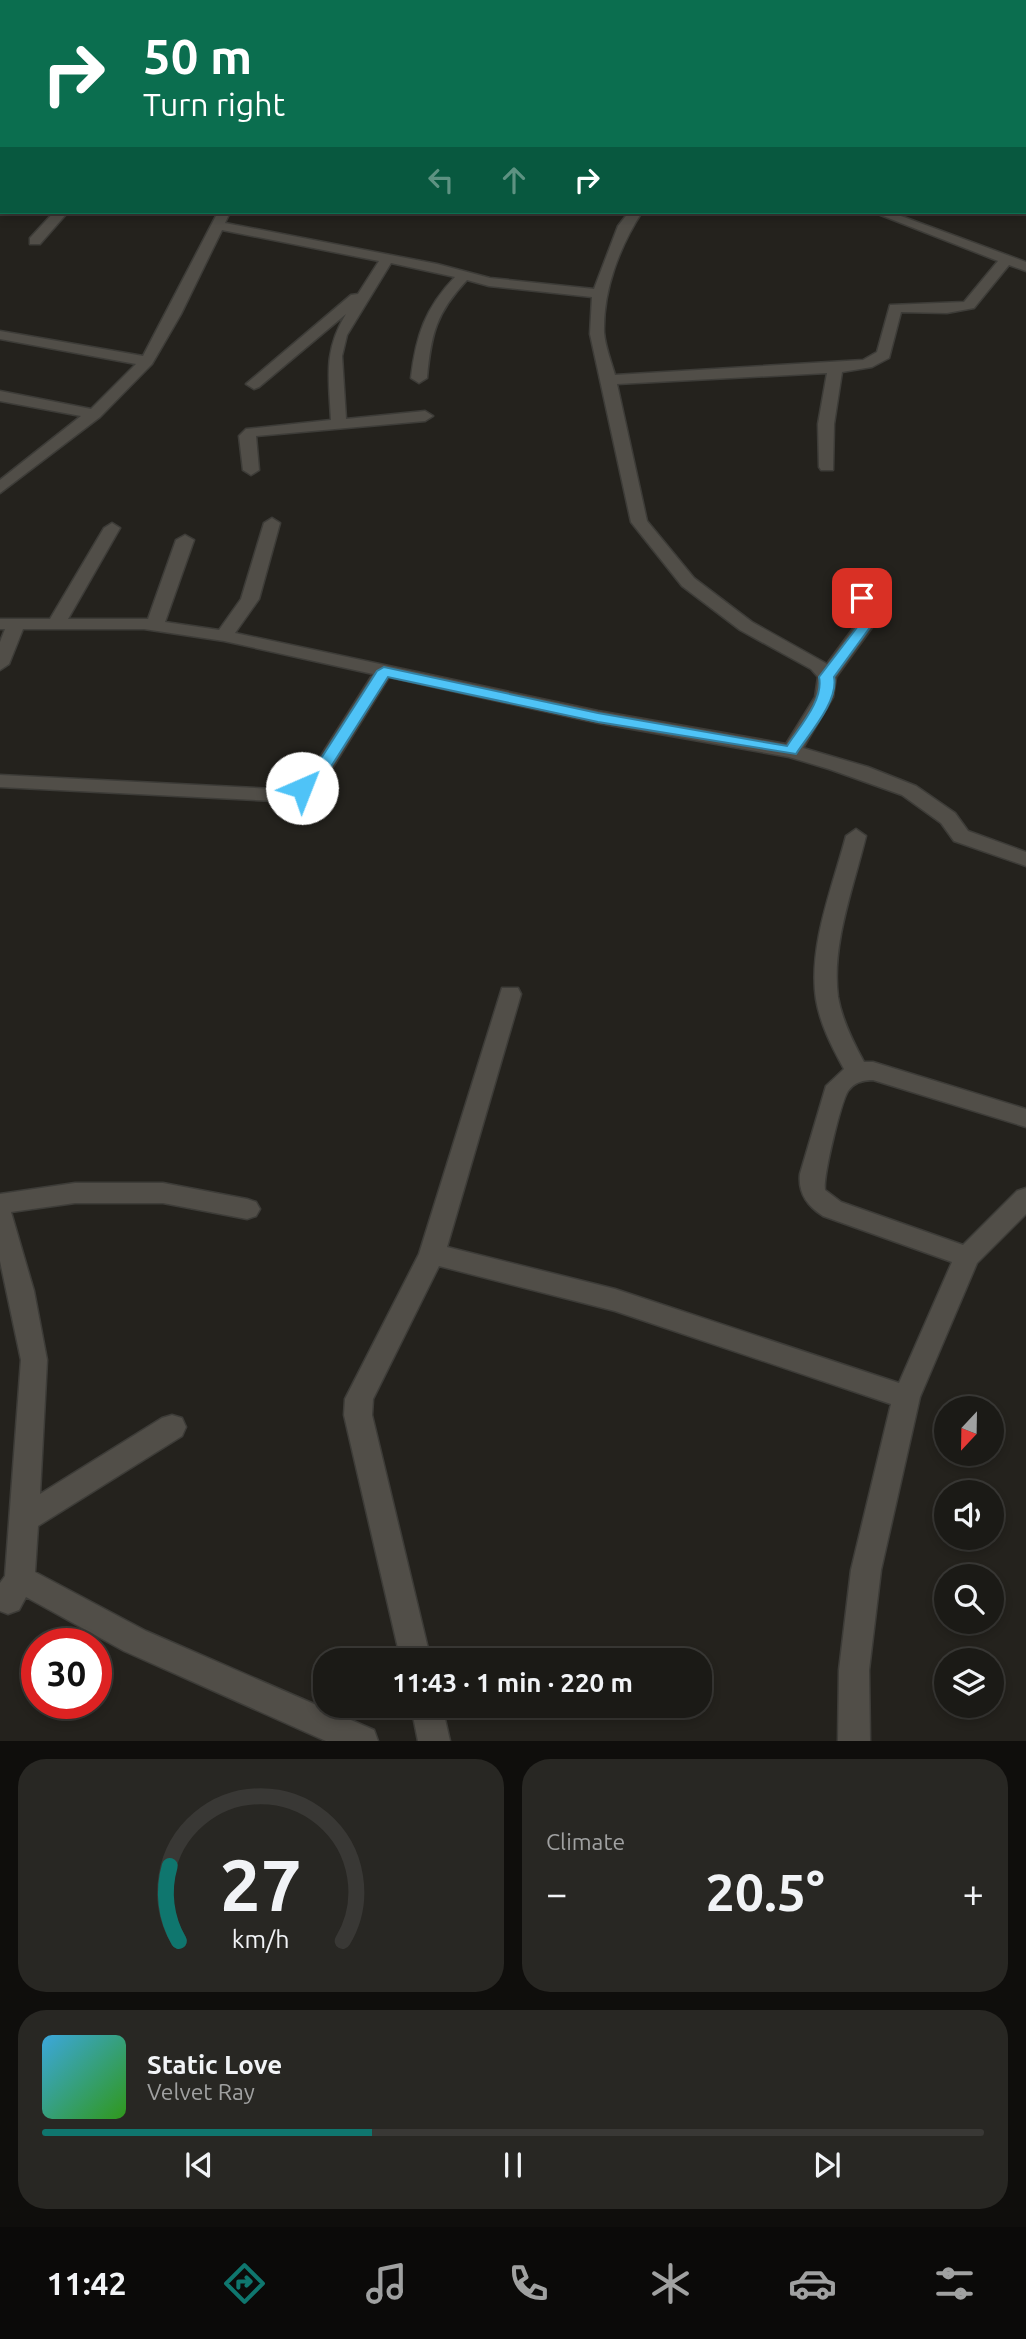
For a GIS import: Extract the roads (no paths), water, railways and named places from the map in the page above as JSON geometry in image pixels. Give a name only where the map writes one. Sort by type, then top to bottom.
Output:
[{"type":"street","points":[[36,241],[59,214]]},
{"type":"street","points":[[634,214],[625,226],[599,294],[597,334],[622,436],[629,487],[639,523],[668,561],[697,590],[746,626],[818,665],[827,677],[828,685],[824,697],[791,751]]},
{"type":"street","points":[[884,214],[1026,267]]},
{"type":"street","points":[[0,488],[94,414],[146,361],[174,314],[220,218],[499,284],[599,294]]},
{"type":"street","points":[[339,426],[337,347],[340,335],[363,292],[387,258]]},
{"type":"street","points":[[607,380],[835,368],[876,363],[886,354],[895,308],[947,309],[969,305],[1005,261]]},
{"type":"street","points":[[419,379],[423,335],[429,317],[440,300],[466,275]]},
{"type":"street","points":[[254,384],[363,292]]},
{"type":"street","points":[[0,335],[146,361]]},
{"type":"street","points":[[827,467],[826,424],[835,368]]},
{"type":"street","points":[[0,397],[94,414]]},
{"type":"street","points":[[251,470],[248,434],[425,416]]},
{"type":"street","points":[[224,636],[250,599],[272,523]]},
{"type":"street","points":[[56,623],[112,528]]},
{"type":"street","points":[[155,626],[185,540]]},
{"type":"street","points":[[827,677],[864,626],[862,598]]},
{"type":"street","points":[[0,664],[8,624],[155,626],[224,636],[598,717],[791,751],[899,785],[952,819],[961,836],[1026,859]]},
{"type":"street","points":[[0,781],[274,795],[302,788],[317,777],[384,671]]},
{"type":"street","points":[[856,836],[835,920],[826,986],[836,1032],[857,1072]]},
{"type":"street","points":[[413,1648],[358,1415],[365,1381],[432,1254],[510,994]]},
{"type":"street","points":[[967,1257],[832,1209],[818,1200],[811,1188],[812,1174],[838,1086],[857,1072],[873,1071],[1026,1118]]},
{"type":"street","points":[[0,1204],[75,1194],[163,1193],[247,1209]]},
{"type":"street","points":[[854,1741],[854,1670],[866,1570],[906,1396],[967,1257],[1026,1198]]},
{"type":"street","points":[[0,1215],[10,1291],[34,1360],[24,1519],[7,1599],[114,1631],[363,1741]]},
{"type":"street","points":[[432,1254],[615,1300],[906,1396]]},
{"type":"street","points":[[24,1519],[172,1427]]},
{"type":"street","points":[[429,1718],[434,1741]]}]
